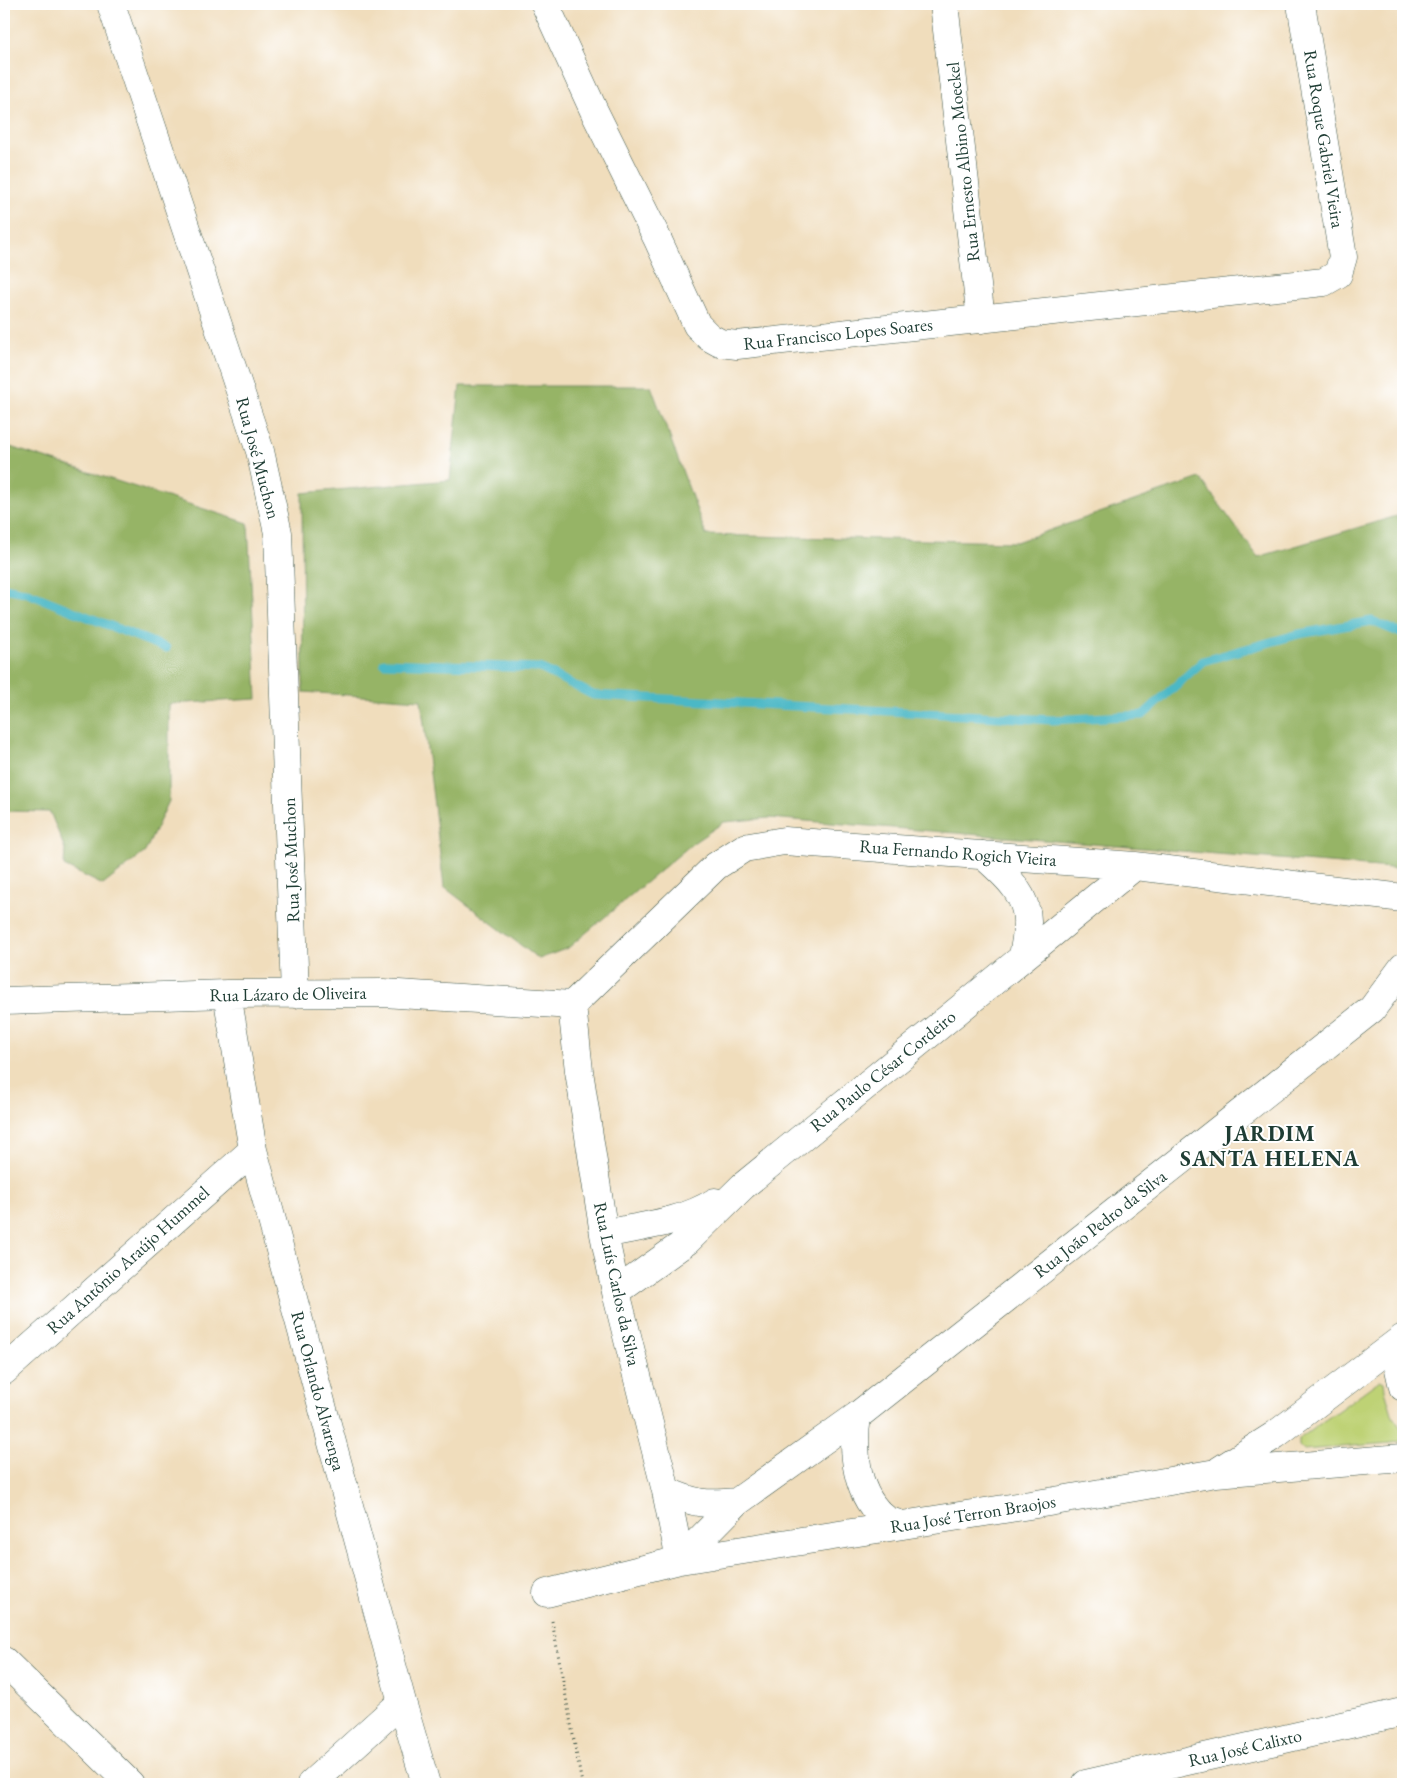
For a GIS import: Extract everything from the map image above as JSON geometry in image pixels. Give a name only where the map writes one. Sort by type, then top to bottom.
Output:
[{"type":"street","name":"Rua José Muchon","points":[[111,4],[260,451],[278,533],[295,994]]},
{"type":"street","name":"Rua Francisco Lopes Soares","points":[[544,4],[697,325],[709,337],[720,343],[738,345],[1324,282],[1338,274]]},
{"type":"street","name":"Rua Ernesto Albino Moeckel","points":[[944,4],[981,319]]},
{"type":"street","name":"Rua Roque Gabriel Vieira","points":[[1301,4],[1343,257],[1338,274]]},
{"type":"street","name":"Rua Fernando Rogich Vieira","points":[[572,1005],[716,866],[744,848],[784,841],[1135,866],[1403,898]]},
{"type":"street","points":[[983,855],[1008,877],[1018,889],[1026,910],[1028,924],[1023,956]]},
{"type":"street","name":"Rua Paulo César Cordeiro","points":[[616,1292],[687,1240],[742,1186],[1135,866]]},
{"type":"street","name":"Rua João Pedro da Silva","points":[[680,1560],[737,1502],[857,1416],[1372,1009],[1403,967]]},
{"type":"street","name":"Rua Lázaro de Oliveira","points":[[4,1002],[227,994],[383,993],[572,1005]]},
{"type":"street","name":"Rua Orlando Alvarenga","points":[[227,994],[253,1150],[402,1702],[426,1784]]},
{"type":"street","name":"Rua Luís Carlos da Silva","points":[[572,1005],[579,1071],[604,1234],[616,1292],[666,1491],[680,1560]]},
{"type":"street","name":"Rua Antônio Araújo Hummel","points":[[4,1371],[253,1150]]},
{"type":"street","name":"Rua Paulo César Cordeiro","points":[[604,1234],[684,1218],[700,1212],[742,1186]]},
{"type":"street","points":[[1401,1340],[1399,1369],[1403,1387]]},
{"type":"street","points":[[1216,1472],[1275,1435],[1401,1340]]},
{"type":"street","points":[[857,1416],[854,1447],[858,1471],[865,1494],[887,1520],[901,1525]]},
{"type":"street","name":"Rua José Terron Braojos","points":[[547,1593],[680,1560],[1050,1502],[1216,1472],[1403,1458]]},
{"type":"street","points":[[666,1491],[686,1500],[711,1504],[737,1502]]},
{"type":"street","points":[[4,1661],[130,1784]]},
{"type":"street","points":[[312,1784],[402,1702]]},
{"type":"street","name":"Rua José Calixto","points":[[1086,1784],[1403,1712]]},
{"type":"path","points":[[547,1593],[582,1784]]},
{"type":"green space","points":[[460,386],[651,386],[706,535],[1016,542],[1200,478],[1258,557],[1397,516],[1403,529],[1403,869],[769,818],[724,822],[693,843],[568,948],[539,959],[444,887],[421,700],[303,692],[302,493],[450,480]]},
{"type":"green space","points":[[4,445],[248,523],[257,699],[169,704],[169,801],[145,852],[103,885],[64,866],[65,849],[50,812],[4,811]]},
{"type":"green space","points":[[1380,1380],[1384,1382],[1393,1417],[1403,1431],[1403,1442],[1303,1450],[1299,1446],[1299,1439]]},
{"type":"waterway","points":[[4,588],[25,592],[166,648]]},
{"type":"waterway","points":[[384,663],[540,668],[593,695],[1053,720],[1143,715],[1203,661],[1299,634],[1372,621],[1403,634]]},
{"type":"district","name":"JARDIM SANTA HELENA","points":[[1270,1146]]}]
